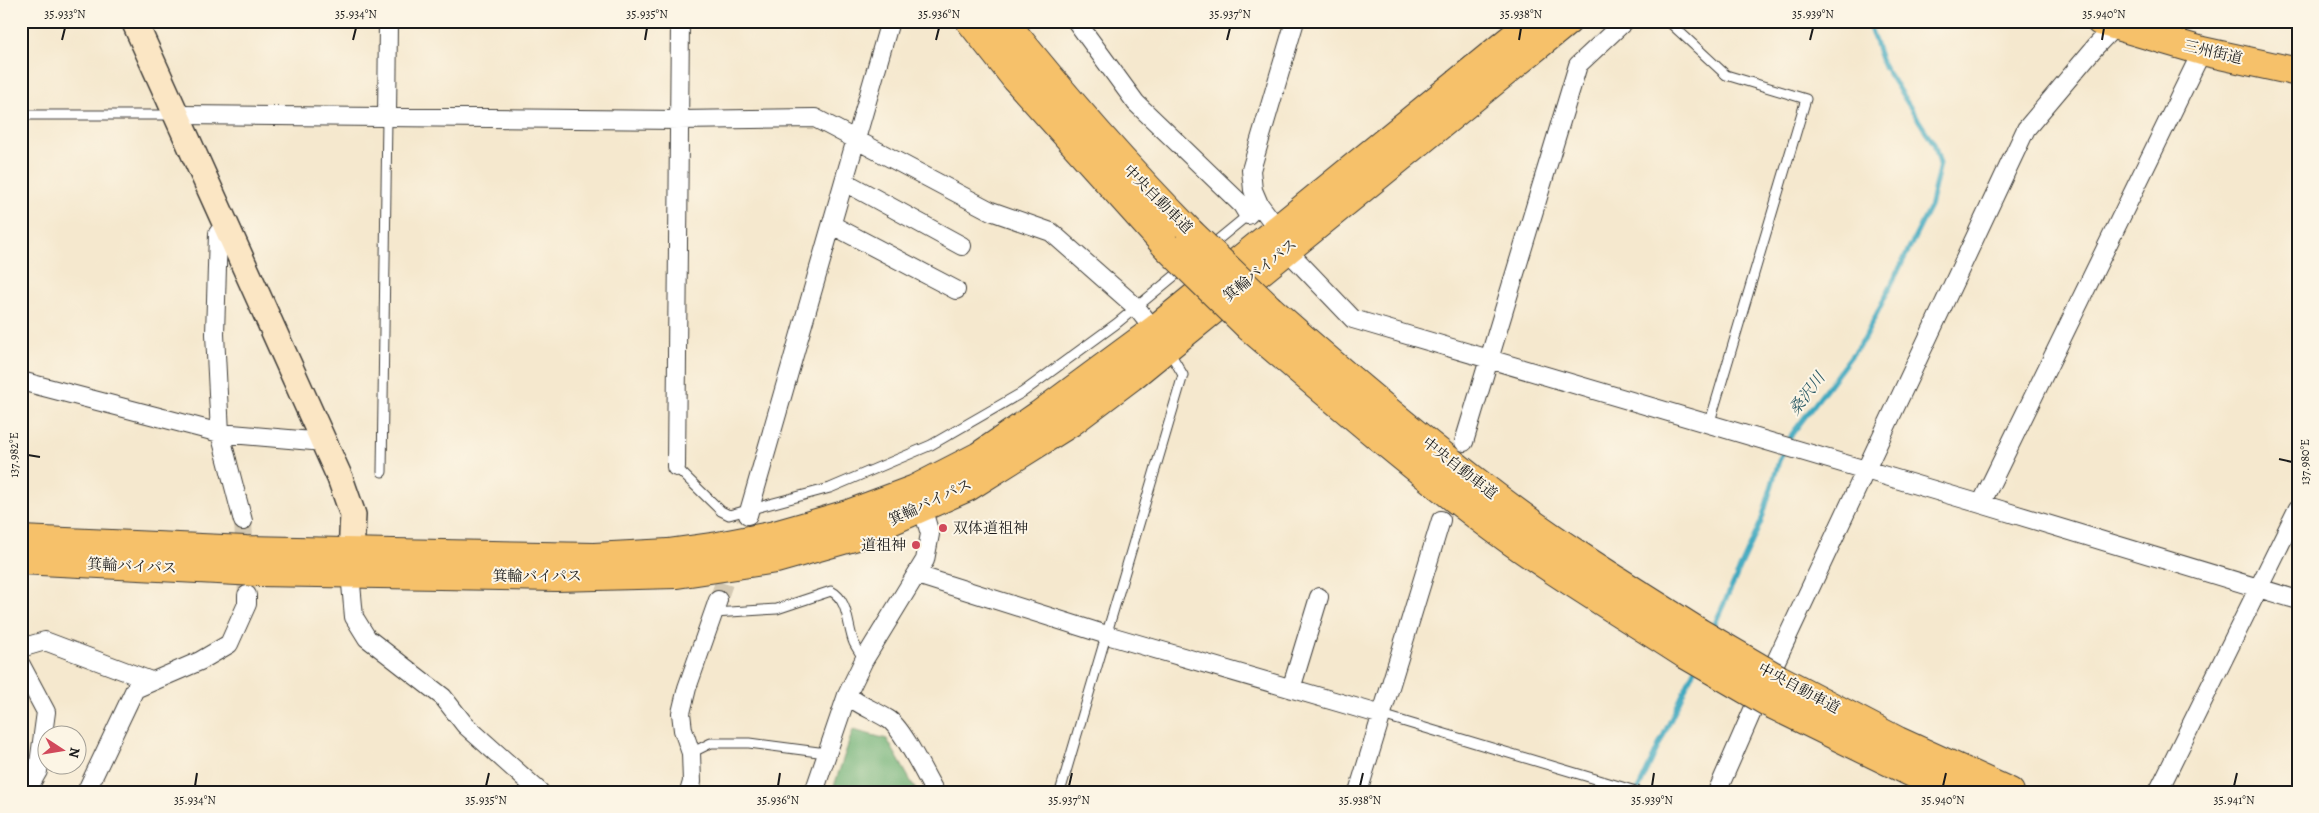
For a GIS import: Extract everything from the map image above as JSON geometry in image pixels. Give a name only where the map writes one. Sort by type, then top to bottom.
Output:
[{"type":"highway","name":"中央自動車道","points":[[970,21],[1035,102],[1166,246],[1249,326],[1362,424],[1481,519],[1568,579],[1691,643],[1779,679],[1898,741],[2010,792]]},
{"type":"highway","name":"中央自動車道","points":[[1004,21],[1066,99],[1196,247],[1376,403],[1496,497],[1581,557],[1769,704],[1951,792]]},
{"type":"highway","name":"箕輪バイパス","points":[[1282,239],[1533,21]]},
{"type":"highway","name":"箕輪バイパス","points":[[21,540],[246,550],[351,562],[556,576],[678,574],[776,559],[857,536],[968,487],[1070,423],[1160,338],[1282,239],[1568,21]]},
{"type":"highway","name":"三州街道","points":[[2112,23],[2202,50],[2298,72]]},
{"type":"highway","name":"箕輪バイパス","points":[[21,560],[257,572],[351,562],[594,557],[668,553],[775,535],[848,514],[916,489],[979,456],[1039,415],[1160,338]]},
{"type":"street","points":[[134,21],[324,442],[353,514],[351,562],[354,617],[366,638],[443,698],[465,725],[540,792]]},
{"type":"street","points":[[387,118],[388,21]]},
{"type":"street","points":[[676,467],[680,21]]},
{"type":"street","points":[[1076,21],[1136,103],[1242,205],[1253,210],[1282,239],[1354,319],[1981,504],[2298,600]]},
{"type":"street","points":[[1253,210],[1254,190],[1251,170],[1295,21]]},
{"type":"street","points":[[1464,442],[1578,65],[1625,21]]},
{"type":"street","points":[[748,512],[845,182],[888,22]]},
{"type":"street","points":[[1717,792],[2026,129],[2096,46],[2112,23]]},
{"type":"street","points":[[1981,504],[2202,50]]},
{"type":"street","points":[[178,115],[679,120],[814,118],[991,211],[1051,232],[1136,307],[1160,338]]},
{"type":"street","points":[[845,182],[962,246]]},
{"type":"street","points":[[227,224],[218,233],[215,334],[220,433],[243,521]]},
{"type":"street","points":[[832,224],[956,290]]},
{"type":"street","points":[[21,381],[220,433],[324,442]]},
{"type":"street","points":[[814,792],[826,752],[847,696],[864,660],[925,560],[930,534],[922,507]]},
{"type":"street","points":[[2158,792],[2298,508]]},
{"type":"street","points":[[1358,792],[1441,520]]},
{"type":"street","points":[[917,575],[1107,635],[1382,715]]},
{"type":"street","points":[[86,792],[135,689],[200,660],[229,644],[247,604],[247,595]]},
{"type":"street","points":[[1291,689],[1319,598]]},
{"type":"street","points":[[688,792],[692,782],[691,753],[683,730],[681,712],[687,688],[716,607]]},
{"type":"street","points":[[21,648],[45,641],[152,681]]},
{"type":"street","points":[[21,665],[46,712],[38,771],[26,792]]},
{"type":"street","points":[[847,696],[858,705],[890,719],[902,735],[935,792]]},
{"type":"lane","points":[[1668,21],[1726,75],[1806,99],[1709,425]]},
{"type":"lane","points":[[21,114],[178,115]]},
{"type":"lane","points":[[382,472],[387,118]]},
{"type":"lane","points":[[676,467],[722,511],[730,516],[830,488],[931,445],[1023,392],[1116,324],[1136,307],[1196,247],[1253,210]]},
{"type":"lane","points":[[1060,792],[1182,374],[1160,338]]},
{"type":"lane","points":[[716,607],[777,609],[831,591],[837,594],[847,614],[854,642],[864,660]]},
{"type":"lane","points":[[1382,715],[1639,792]]},
{"type":"lane","points":[[691,753],[711,743],[749,742],[826,752]]},
{"type":"green space","points":[[853,730],[887,739],[917,792],[832,792]]},
{"type":"waterway","name":"桑沢川","points":[[1712,630],[1761,522],[1779,461],[1792,434],[1864,339],[1930,207],[1940,164],[1934,144],[1883,65],[1868,21]]},
{"type":"waterway","name":"桑沢川","points":[[1637,792],[1694,670]]},
{"type":"tunnel","points":[[718,600],[748,515]]},
{"type":"tunnel","points":[[243,521],[247,595]]},
{"type":"place","name":"双体道祖神","points":[[943,528]]},
{"type":"place","name":"道祖神","points":[[916,545]]}]
